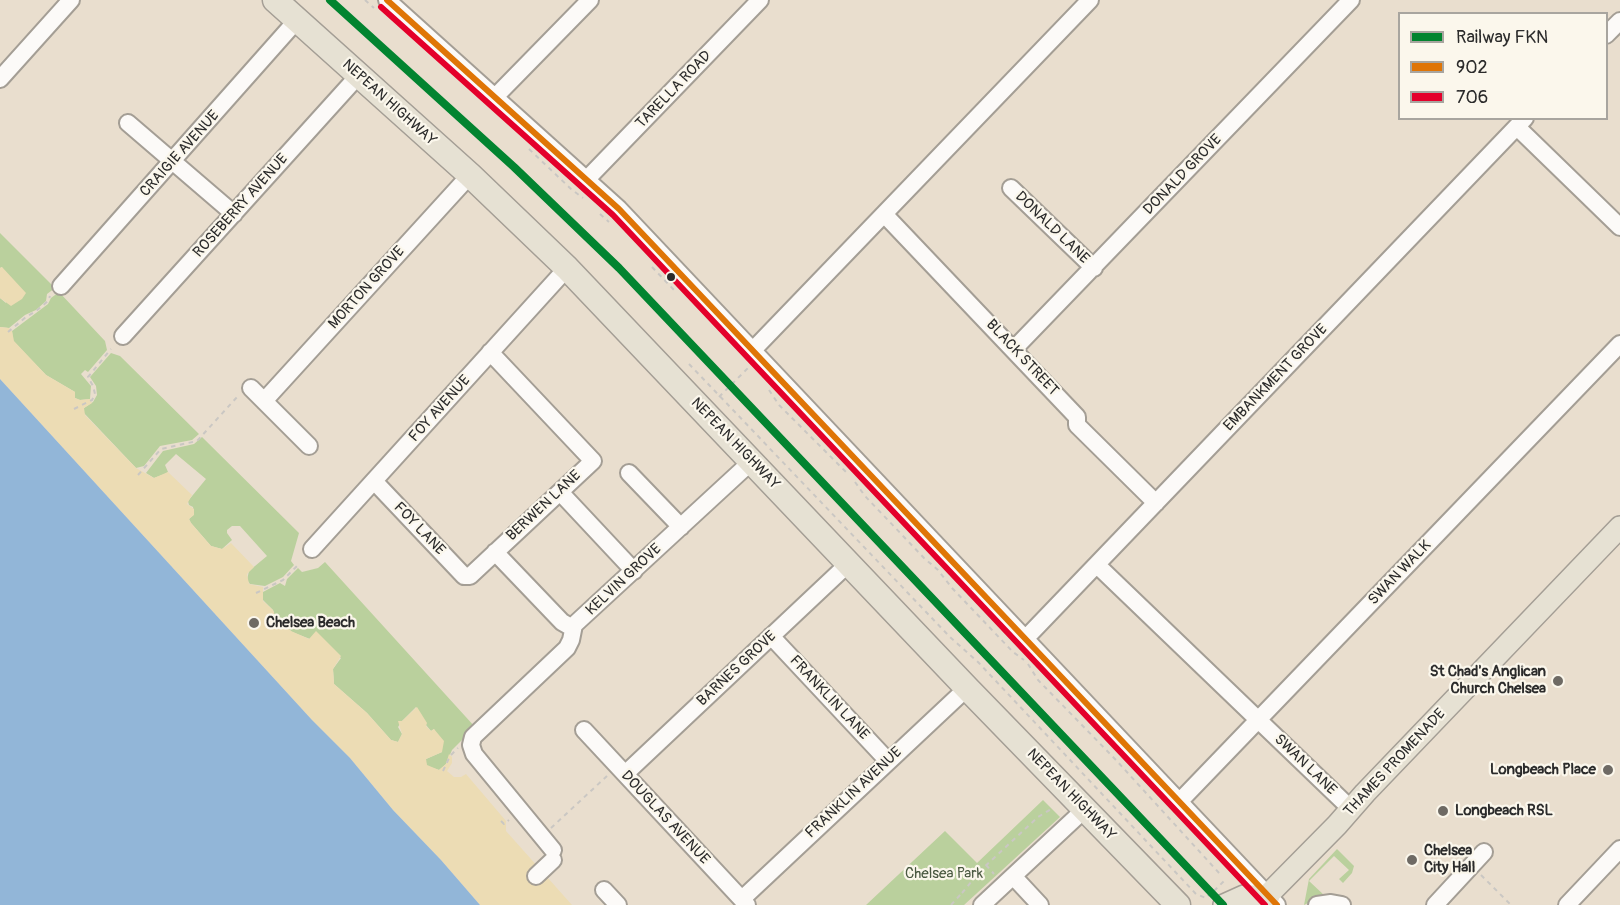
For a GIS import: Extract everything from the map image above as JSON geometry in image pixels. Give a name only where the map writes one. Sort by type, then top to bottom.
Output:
[{"type":"highway","name":"NEPEAN HIGHWAY","points":[[274,0],[470,175],[567,268],[848,564],[1178,905]]},
{"type":"main road","name":"THAMES PROMENADE","points":[[1268,902],[1351,809],[1620,527]]},
{"type":"main road","points":[[1222,901],[1250,896],[1268,902]]},
{"type":"street","points":[[0,79],[71,0]]},
{"type":"street","points":[[495,97],[590,0]]},
{"type":"street","name":"TARELLA ROAD","points":[[587,179],[760,0]]},
{"type":"street","points":[[753,350],[1090,0]]},
{"type":"street","name":"DONALD GROVE","points":[[1014,349],[1351,0]]},
{"type":"street","points":[[380,4],[495,97],[619,210],[1180,801],[1268,902]]},
{"type":"street","name":"CRAIGIE AVENUE","points":[[61,286],[297,20]]},
{"type":"street","points":[[1608,33],[1620,21]]},
{"type":"street","name":"ROSEBERRY AVENUE","points":[[123,336],[358,76]]},
{"type":"street","points":[[128,123],[234,214]]},
{"type":"street","points":[[1521,123],[1620,226]]},
{"type":"street","name":"EMBANKMENT GROVE","points":[[1026,638],[1521,123]]},
{"type":"street","name":"MORTON GROVE","points":[[264,401],[470,175]]},
{"type":"street","name":"DONALD LANE","points":[[1011,189],[1094,268]]},
{"type":"street","name":"BLACK STREET","points":[[884,214],[1077,417],[1077,425],[1156,503]]},
{"type":"street","name":"FOY AVENUE","points":[[312,549],[567,268]]},
{"type":"street","name":"SWAN WALK","points":[[1180,801],[1620,344]]},
{"type":"street","name":"BERWEN LANE","points":[[464,576],[470,576],[593,461],[490,352]]},
{"type":"street","points":[[251,388],[309,447]]},
{"type":"street","name":"KELVIN GROVE","points":[[542,837],[474,754],[471,741],[567,648],[574,625],[752,461]]},
{"type":"street","points":[[629,473],[681,527]]},
{"type":"street","name":"FOY LANE","points":[[374,481],[464,576]]},
{"type":"street","points":[[560,492],[634,571]]},
{"type":"street","points":[[495,552],[562,622],[569,626],[574,625]]},
{"type":"street","name":"BARNES GROVE","points":[[621,770],[848,564]]},
{"type":"street","name":"SWAN LANE","points":[[1097,565],[1351,809]]},
{"type":"street","name":"FRANKLIN LANE","points":[[771,636],[888,761]]},
{"type":"street","name":"FRANKLIN AVENUE","points":[[744,902],[888,761],[967,688]]},
{"type":"street","name":"DOUGLAS AVENUE","points":[[584,730],[744,902]]},
{"type":"street","points":[[982,905],[1085,809]]},
{"type":"street","points":[[536,876],[553,855],[542,837]]},
{"type":"street","points":[[1567,905],[1620,849]]},
{"type":"street","points":[[1435,905],[1484,852]]},
{"type":"street","points":[[1013,876],[1040,905]]},
{"type":"street","points":[[604,890],[618,905]]},
{"type":"street","points":[[1317,905],[1326,903],[1342,905]]},
{"type":"path","points":[[365,0],[380,4]]},
{"type":"path","points":[[525,145],[583,198]]},
{"type":"path","points":[[598,211],[613,225]]},
{"type":"path","points":[[652,267],[674,291]]},
{"type":"path","points":[[8,332],[48,301],[49,297],[61,286]]},
{"type":"path","points":[[74,409],[92,400],[93,386],[88,377],[111,350]]},
{"type":"path","points":[[689,364],[719,397],[752,427],[926,612],[978,662],[1196,894],[1222,901]]},
{"type":"path","points":[[719,397],[749,369]]},
{"type":"path","points":[[768,387],[779,405],[853,479],[866,496],[1013,652],[1026,662],[1038,680],[1115,759],[1221,874]]},
{"type":"path","points":[[138,475],[161,449],[196,441],[242,392],[251,388]]},
{"type":"path","points":[[256,593],[283,580],[298,565]]},
{"type":"path","points":[[443,771],[454,751]]},
{"type":"path","points":[[542,837],[621,770]]},
{"type":"path","points":[[951,905],[981,870],[1038,817],[1053,808]]},
{"type":"path","points":[[501,821],[504,824]]},
{"type":"path","points":[[1471,866],[1511,905]]},
{"type":"green space","points":[[0,233],[55,288],[47,294],[46,301],[36,310],[25,315],[9,328],[0,327],[0,298],[6,303],[2,267],[0,268]]},
{"type":"green space","points":[[59,292],[105,341],[107,350],[88,372],[85,370],[81,374],[91,386],[90,399],[75,398],[75,392],[46,375],[13,341],[12,331],[48,304],[51,298]]},
{"type":"green space","points":[[111,353],[120,356],[199,434],[192,440],[160,446],[144,466],[136,468],[83,412],[97,395],[96,386],[90,377]]},
{"type":"green space","points":[[202,437],[299,533],[291,561],[294,565],[283,577],[265,586],[250,584],[247,580],[249,571],[267,556],[240,526],[232,526],[227,530],[232,540],[222,549],[211,546],[191,523],[189,519],[194,514],[193,507],[188,501],[206,479],[176,454],[165,465],[168,472],[165,474],[154,478],[146,473],[163,451],[194,444]]},
{"type":"green space","points":[[325,562],[475,727],[452,750],[446,764],[439,770],[427,766],[425,761],[442,752],[434,729],[431,731],[426,725],[416,707],[398,727],[402,734],[398,742],[391,740],[367,713],[334,684],[333,669],[341,658],[310,639],[292,632],[275,616],[273,610],[263,600],[263,592],[280,583],[285,586],[287,579],[298,568],[302,572],[318,568]]},
{"type":"green space","name":"Chelsea Park","points":[[1043,800],[1060,817],[964,905],[866,905],[945,831],[977,863]]},
{"type":"green space","points":[[1337,849],[1354,866],[1352,873],[1343,883],[1339,879],[1349,870],[1334,856],[1309,881],[1324,895],[1304,905],[1309,879]]},
{"type":"sand","points":[[2,267],[26,293],[22,299],[11,306],[0,298],[0,268]]},
{"type":"sand","name":"Chelsea Beach","points":[[0,327],[9,328],[12,331],[14,341],[46,375],[75,392],[75,398],[90,399],[92,403],[84,408],[85,415],[136,468],[154,478],[168,472],[192,495],[187,504],[194,509],[194,515],[189,519],[191,523],[211,546],[222,549],[231,543],[254,567],[247,574],[249,584],[263,587],[263,601],[291,631],[309,639],[316,631],[341,656],[333,669],[334,684],[367,713],[391,740],[398,742],[402,734],[398,721],[402,721],[417,707],[427,723],[426,726],[431,731],[434,729],[444,741],[442,752],[426,759],[427,765],[439,770],[446,764],[449,754],[452,757],[452,763],[447,771],[454,777],[466,774],[506,821],[506,831],[572,905],[480,905],[393,810],[350,758],[312,720],[0,379]]},
{"type":"water","points":[[0,379],[312,720],[350,758],[393,810],[480,905],[0,905]]},
{"type":"rail line","name":"FKN","points":[[330,0],[514,167],[619,268],[1223,905]]},
{"type":"transit line","name":"902","points":[[387,0],[619,209],[1277,905]]},
{"type":"transit line","name":"706","points":[[381,7],[613,215],[1265,905]]},
{"type":"place","name":"Chelsea Beach","points":[[254,623]]},
{"type":"place","name":"St Chad's Anglican Church Chelsea","points":[[1558,681]]},
{"type":"place","name":"Longbeach Place","points":[[1608,770]]},
{"type":"place","name":"Longbeach RSL","points":[[1443,811]]},
{"type":"place","name":"Chelsea City Hall","points":[[1412,860]]}]
